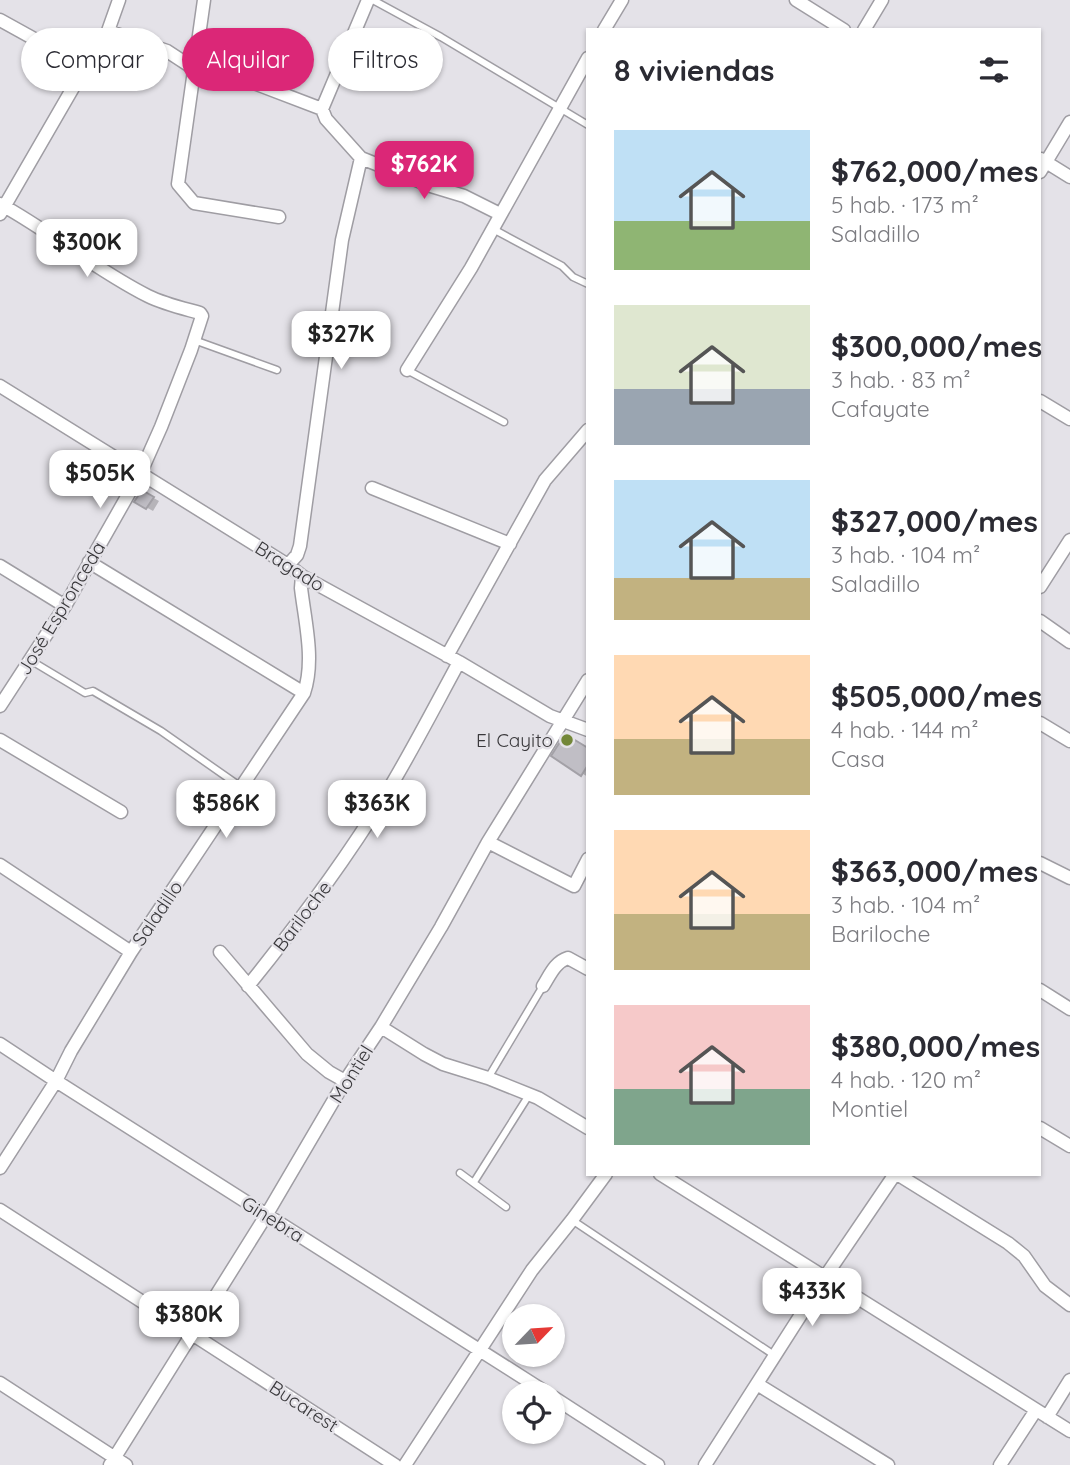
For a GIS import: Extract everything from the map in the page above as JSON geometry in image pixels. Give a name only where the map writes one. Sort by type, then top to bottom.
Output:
[{"type":"street","points":[[109,28],[119,0]]},
{"type":"street","points":[[199,28],[204,0]]},
{"type":"street","points":[[371,0],[322,108],[326,119],[361,158],[464,196],[500,214]]},
{"type":"street","points":[[605,28],[622,0]]},
{"type":"street","points":[[796,0],[841,28]]},
{"type":"street","points":[[865,28],[882,0]]},
{"type":"street","points":[[0,20],[21,32]]},
{"type":"street","points":[[407,370],[493,229],[586,61]]},
{"type":"street","points":[[2,208],[71,91]]},
{"type":"street","points":[[190,91],[178,184],[194,203],[279,217]]},
{"type":"street","points":[[276,91],[322,108]]},
{"type":"street","points":[[1070,121],[1041,164],[1070,177]]},
{"type":"street","points":[[288,565],[297,555],[300,546],[342,240],[361,158]]},
{"type":"street","name":"José Espronceda","points":[[0,706],[65,606],[141,472],[161,427],[202,316],[139,291],[2,208]]},
{"type":"street","name":"Bragado","points":[[0,386],[303,576],[550,716],[586,729]]},
{"type":"street","points":[[1041,402],[1070,419]]},
{"type":"street","name":"Bariloche","points":[[248,986],[324,888],[388,792],[510,544],[545,480],[586,432]]},
{"type":"street","points":[[372,488],[510,544]]},
{"type":"street","points":[[1041,585],[1070,540]]},
{"type":"street","points":[[89,562],[304,693]]},
{"type":"street","points":[[0,566],[65,606]]},
{"type":"street","name":"Saladillo","points":[[0,1168],[56,1081],[71,1051],[131,952],[304,693],[310,664],[303,576]]},
{"type":"street","points":[[1041,622],[1070,642]]},
{"type":"street","name":"Montiel","points":[[117,1463],[192,1333],[267,1214],[345,1081],[381,1027],[441,928],[488,842],[586,683]]},
{"type":"street","points":[[1041,724],[1070,741]]},
{"type":"street","points":[[0,740],[121,812]]},
{"type":"street","points":[[488,842],[574,886],[586,863]]},
{"type":"street","points":[[1041,864],[1070,878]]},
{"type":"street","points":[[0,865],[131,952]]},
{"type":"street","points":[[220,952],[307,1054],[345,1081]]},
{"type":"street","points":[[543,986],[558,962],[564,959],[568,958],[586,968]]},
{"type":"street","points":[[1041,991],[1070,1009]]},
{"type":"street","points":[[381,1027],[443,1064],[528,1094],[586,1127]]},
{"type":"street","name":"Ginebra","points":[[0,1044],[528,1381]]},
{"type":"street","points":[[1041,1129],[1070,1146]]},
{"type":"street","points":[[405,1465],[532,1270],[605,1176]]},
{"type":"street","points":[[663,1176],[1070,1431]]},
{"type":"street","points":[[705,1465],[825,1277],[895,1176]]},
{"type":"street","points":[[899,1176],[1008,1243],[1024,1256],[1045,1286],[1070,1305]]},
{"type":"street","name":"Bucarest","points":[[0,1210],[395,1465]]},
{"type":"street","points":[[1000,1465],[1070,1380]]},
{"type":"street","points":[[0,1383],[117,1463]]},
{"type":"street","points":[[757,1384],[888,1465]]},
{"type":"street","points":[[565,1405],[658,1465]]},
{"type":"lane","points":[[371,0],[441,37],[586,124]]},
{"type":"lane","points":[[493,229],[562,266],[573,277],[586,284]]},
{"type":"lane","points":[[194,340],[277,370]]},
{"type":"lane","points":[[407,370],[504,422]]},
{"type":"lane","points":[[30,660],[85,693],[93,691],[161,731],[242,787]]},
{"type":"lane","points":[[488,1078],[543,986]]},
{"type":"lane","points":[[474,1182],[528,1094]]},
{"type":"lane","points":[[460,1173],[506,1207]]},
{"type":"lane","points":[[572,1220],[775,1355]]},
{"type":"building","points":[[142,490],[154,497],[146,509],[134,502]]},
{"type":"building","points":[[565,734],[586,747],[586,768],[581,776],[551,756]]},
{"type":"place","name":"El Cayito","points":[[567,740]]}]
